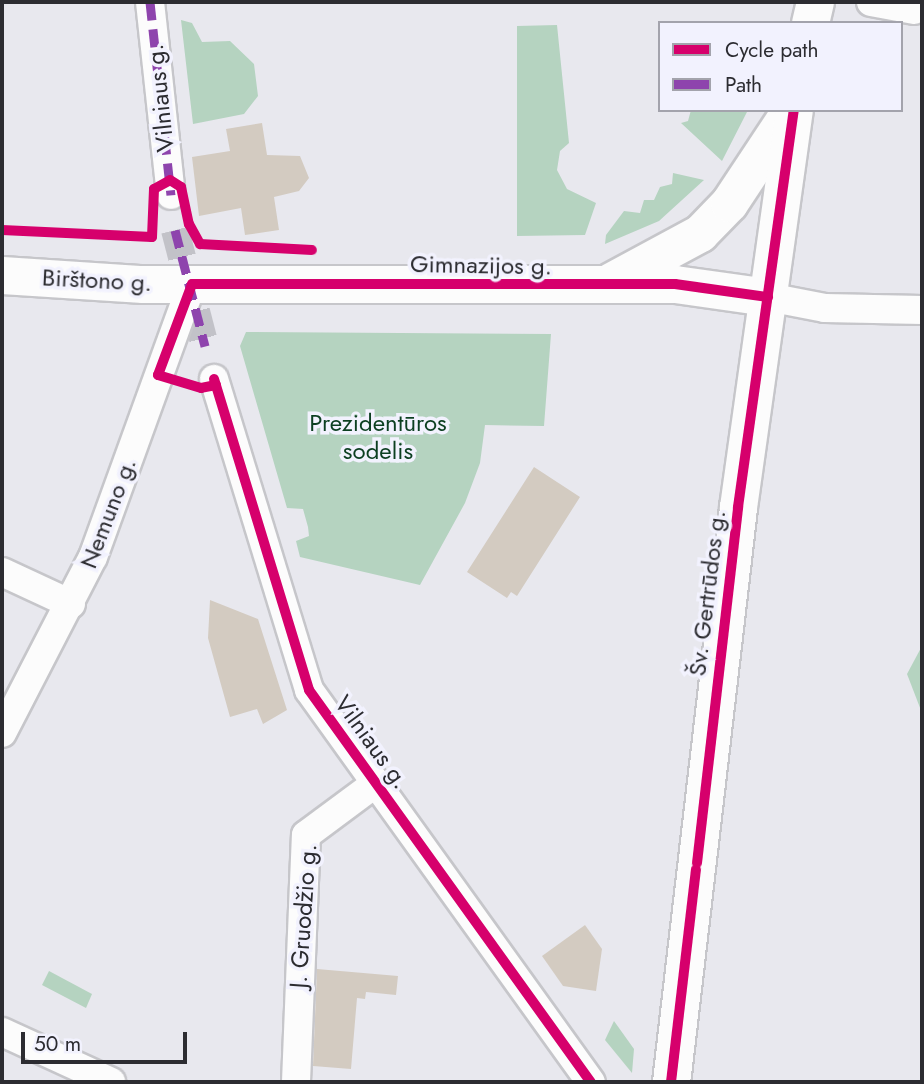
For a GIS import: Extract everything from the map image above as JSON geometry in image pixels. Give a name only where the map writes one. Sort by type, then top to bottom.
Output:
[{"type":"main road","points":[[810,21],[814,2]]},
{"type":"main road","points":[[598,287],[699,233],[729,203],[791,112]]},
{"type":"main road","name":"Šv. Gertrūdos g.","points":[[671,1082],[792,112]]},
{"type":"main road","name":"Birštono g.","points":[[2,275],[192,284]]},
{"type":"main road","name":"Gimnazijos g.","points":[[192,284],[708,286],[768,297]]},
{"type":"street","name":"Vilniaus g.","points":[[150,2],[171,195]]},
{"type":"street","points":[[871,2],[914,10]]},
{"type":"street","name":"Nemuno g.","points":[[2,733],[71,604],[192,284]]},
{"type":"street","name":"Gimnazijos g.","points":[[768,297],[825,308],[922,310]]},
{"type":"street","name":"Vilniaus g.","points":[[214,379],[309,690],[591,1082]]},
{"type":"street","points":[[2,572],[71,604]]},
{"type":"street","name":"J. Gruodžio g.","points":[[296,1082],[306,835],[376,783]]},
{"type":"street","points":[[2,1032],[111,1082]]},
{"type":"green space","points":[[181,20],[192,23],[202,42],[230,41],[254,64],[258,96],[244,114],[193,124]]},
{"type":"green space","points":[[557,25],[569,143],[560,151],[557,170],[567,189],[596,203],[585,235],[517,236],[517,26]]},
{"type":"green space","points":[[690,112],[747,112],[722,161],[681,123],[688,121]]},
{"type":"green space","points":[[673,173],[704,180],[659,221],[605,244],[606,235],[624,211],[640,213],[644,200],[654,200],[660,187],[672,184]]},
{"type":"green space","name":"Prezidentūros sodelis","points":[[246,332],[551,334],[544,426],[485,425],[480,463],[465,503],[420,585],[300,557],[296,541],[309,536],[308,527],[303,509],[287,508],[240,346]]},
{"type":"green space","points":[[922,646],[922,713],[907,674]]},
{"type":"green space","points":[[49,971],[92,994],[86,1008],[42,985]]},
{"type":"green space","points":[[614,1021],[634,1049],[632,1073],[605,1040]]},
{"type":"building","points":[[262,123],[267,155],[300,156],[309,178],[299,191],[274,197],[279,230],[245,235],[241,208],[199,216],[192,157],[230,151],[226,129]]},
{"type":"building","points":[[534,467],[580,497],[517,596],[511,592],[507,598],[467,572]]},
{"type":"building","points":[[210,600],[258,619],[287,710],[263,724],[257,709],[230,717],[208,638]]},
{"type":"building","points":[[585,925],[602,949],[596,991],[563,986],[542,956]]},
{"type":"building","points":[[317,969],[398,976],[396,995],[366,992],[365,999],[357,998],[351,1069],[313,1066]]},
{"type":"tunnel","points":[[175,230],[205,346]]},
{"type":"marked path","points":[[150,2],[171,195]]},
{"type":"marked path","points":[[175,230],[205,346]]},
{"type":"cycle path","points":[[697,863],[738,507],[794,112]]},
{"type":"cycle path","points":[[2,230],[152,237],[154,189],[170,180],[181,187],[189,224],[200,244],[312,250]]},
{"type":"cycle path","points":[[216,385],[201,388],[158,375],[192,284],[675,284],[768,297]]},
{"type":"cycle path","points":[[214,379],[309,690],[591,1082]]},
{"type":"cycle path","points":[[671,1082],[696,869]]}]
